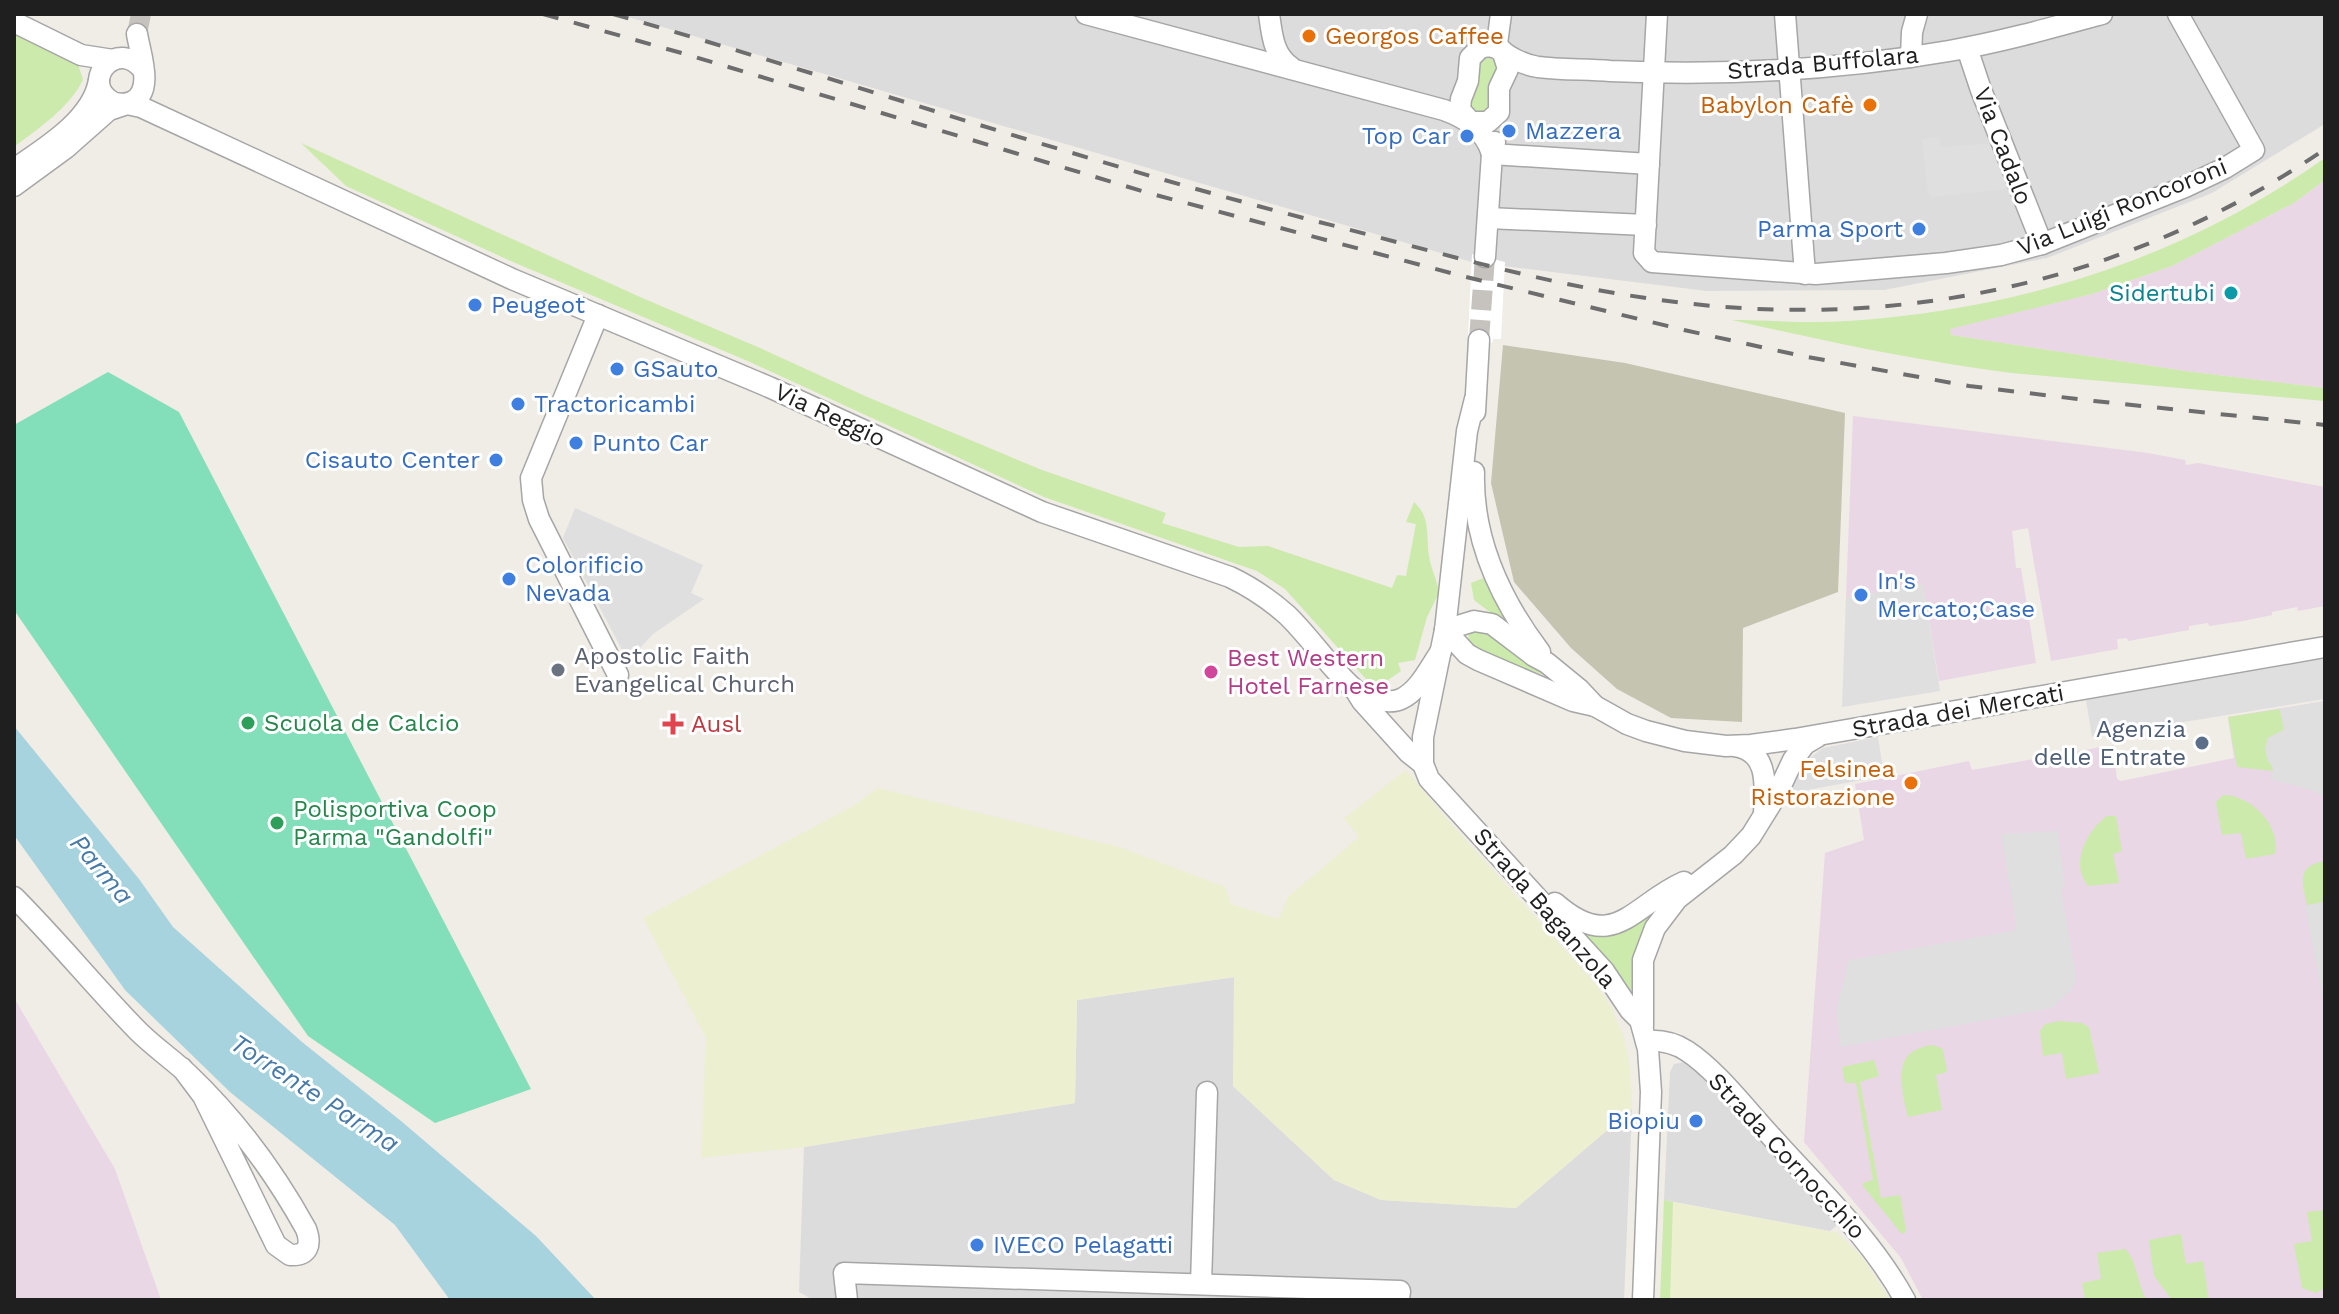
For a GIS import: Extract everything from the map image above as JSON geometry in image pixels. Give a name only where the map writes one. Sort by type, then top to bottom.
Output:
[{"type":"street","points":[[1086,14],[1436,107],[1475,123],[1488,122],[1499,112]]},
{"type":"street","points":[[1269,14],[1280,58],[1297,70]]},
{"type":"street","points":[[1485,257],[1499,91],[1508,66],[1496,41],[1501,14]]},
{"type":"street","points":[[1488,218],[1646,225],[1657,14]]},
{"type":"street","points":[[1785,14],[1805,274]]},
{"type":"street","points":[[1911,57],[1912,32],[1917,14]]},
{"type":"street","name":"Strada Buffolara","points":[[1500,50],[1510,57],[1539,67],[1654,72],[1789,69],[1967,48],[2060,20],[2102,14]]},
{"type":"street","name":"Via Luigi Roncoroni","points":[[1646,225],[1644,253],[1652,262],[1805,274],[1962,261],[2042,244],[2185,187],[2254,150],[2178,14]]},
{"type":"street","name":"Via Reggio","points":[[14,22],[107,68]]},
{"type":"street","name":"Via Reggio","points":[[179,125],[162,105],[144,72],[137,34],[107,68],[101,89],[107,98],[116,103],[141,107],[179,125],[445,248],[769,387],[1042,512],[1246,585],[1286,615],[1355,689],[1380,701],[1402,699],[1417,686],[1441,651]]},
{"type":"street","points":[[1255,58],[1272,54],[1274,43]]},
{"type":"street","points":[[1492,154],[1460,107],[1468,81],[1469,61],[1474,52],[1488,46],[1500,50]]},
{"type":"street","name":"Via Cadalo","points":[[1967,48],[2042,244]]},
{"type":"street","name":"Strada Buffolara","points":[[1503,81],[1511,75],[1539,67]]},
{"type":"street","points":[[14,169],[86,111],[107,68]]},
{"type":"street","points":[[14,186],[66,148],[109,110],[137,99],[143,91],[144,72]]},
{"type":"street","points":[[1425,91],[1429,96],[1444,100],[1454,99],[1464,92]]},
{"type":"street","points":[[1492,154],[1649,164]]},
{"type":"street","points":[[598,315],[531,478],[539,519],[618,675]]},
{"type":"street","name":"Strada dei Mercati","points":[[1479,340],[1474,494],[1484,548],[1512,612],[1549,665]]},
{"type":"street","name":"Strada dei Mercati","points":[[1475,399],[1467,431],[1445,630],[1467,654],[1486,664],[1573,701],[1595,706],[1627,724],[1661,736],[1694,743],[1734,746],[1770,743],[2325,647]]},
{"type":"street","name":"Strada dei Mercati","points":[[1445,630],[1474,621],[1488,622],[1549,665],[1595,706]]},
{"type":"street","points":[[1423,764],[1423,737],[1445,630]]},
{"type":"street","name":"Strada Baganzola","points":[[1355,689],[1363,703],[1423,764],[1429,779],[1604,971],[1645,1033],[1651,1092],[1643,1300]]},
{"type":"street","points":[[1645,1033],[1641,973],[1648,941],[1659,921],[1673,904],[1742,847],[1763,818],[1801,749],[1812,739],[1829,733]]},
{"type":"street","points":[[1734,746],[1749,750],[1761,764],[1765,783],[1763,818]]},
{"type":"street","points":[[1517,875],[1573,917],[1601,926],[1624,920],[1671,888],[1708,873]]},
{"type":"street","points":[[14,897],[135,1028],[182,1068],[211,1098],[271,1171],[306,1229],[309,1241],[308,1250],[304,1253],[290,1255],[276,1245],[203,1096],[182,1068]]},
{"type":"street","name":"Strada Cornocchio","points":[[1645,1033],[1684,1049],[1718,1079],[1860,1234],[1890,1273],[1905,1300]]},
{"type":"street","points":[[1201,1284],[1207,1092]]},
{"type":"street","points":[[847,1300],[844,1273],[1074,1290],[1201,1284],[1400,1296]]},
{"type":"shaded area","points":[[618,14],[2325,14],[2325,124],[2212,193],[2047,258],[1884,290],[1707,291],[1472,262]]},
{"type":"shaded area","points":[[1939,137],[1941,147],[1992,143],[2007,183],[2005,189],[1932,197],[1928,193],[1922,139]]},
{"type":"shaded area","points":[[2325,180],[2325,388],[2185,371],[1950,335],[1950,328],[2092,294],[2172,266],[2294,203]]},
{"type":"shaded area","points":[[1503,345],[1625,363],[1845,413],[1838,592],[1743,628],[1742,722],[1671,718],[1617,689],[1571,648],[1514,582],[1491,483]]},
{"type":"shaded area","points":[[1853,416],[2148,453],[2185,460],[2186,465],[2198,463],[2325,487],[2325,606],[2298,611],[2297,607],[2243,621],[2189,626],[2189,630],[2128,641],[2127,638],[2117,639],[2118,649],[2051,661],[2028,528],[2012,531],[2016,568],[2021,568],[2036,663],[1939,681],[1923,585],[1846,598]]},
{"type":"shaded area","points":[[575,508],[703,565],[691,593],[704,599],[653,634],[628,661],[563,538]]},
{"type":"shaded area","points":[[1923,584],[1940,691],[1842,707],[1846,598]]},
{"type":"shaded area","points":[[2325,659],[2325,699],[2092,737],[2086,700]]},
{"type":"shaded area","points":[[2325,701],[2325,1300],[1923,1300],[1901,1258],[1804,1142],[1825,853],[1864,840],[1855,784],[1969,761],[1972,770],[2113,745],[2117,779],[2121,781],[2234,758],[2228,717]]},
{"type":"shaded area","points":[[2325,701],[2325,798],[2314,791],[2270,779],[2274,768],[2268,761],[2265,749],[2268,738],[2284,730],[2280,709]]},
{"type":"shaded area","points":[[1878,737],[1884,776],[1791,793],[1793,781],[1803,763],[1823,748]]},
{"type":"shaded area","points":[[1406,770],[1599,988],[1624,1037],[1630,1068],[1632,1109],[1516,1208],[1381,1200],[1334,1180],[1233,1086],[1234,977],[1077,1000],[1075,1103],[804,1147],[701,1158],[706,1038],[643,918],[853,806],[878,788],[1120,847],[1225,887],[1231,904],[1279,919],[1288,897],[1359,837],[1344,818]]},
{"type":"shaded area","points":[[2058,831],[2065,887],[2061,889],[2076,975],[2075,984],[2069,992],[2052,1008],[1841,1047],[1836,1011],[1849,960],[2017,930],[2001,834]]},
{"type":"shaded area","points":[[2325,902],[2325,1010],[2305,906]]},
{"type":"shaded area","points":[[1235,977],[1233,1086],[1334,1180],[1381,1200],[1516,1208],[1632,1109],[1624,1300],[813,1300],[799,1292],[804,1147],[1075,1103],[1077,1000]]},
{"type":"shaded area","points":[[14,998],[115,1169],[161,1300],[14,1300]]},
{"type":"shaded area","points":[[1674,1064],[1693,1064],[1841,1222],[1830,1231],[1664,1200],[1670,1072]]},
{"type":"shaded area","points":[[1673,1202],[1838,1233],[1863,1258],[1890,1300],[1670,1300]]},
{"type":"green space","points":[[14,34],[78,64],[83,80],[61,109],[14,147]]},
{"type":"green space","points":[[1488,57],[1496,62],[1497,68],[1488,84],[1488,108],[1479,113],[1472,109],[1471,101],[1479,83],[1479,64]]},
{"type":"green space","points":[[301,143],[865,396],[1042,470],[1166,513],[1162,523],[1239,547],[1268,546],[1392,588],[1397,575],[1406,576],[1416,524],[1406,522],[1414,502],[1423,514],[1427,527],[1429,556],[1439,593],[1427,617],[1415,660],[1398,663],[1401,671],[1375,689],[1285,589],[1257,571],[1044,497],[750,362],[513,262],[346,186]]},
{"type":"green space","points":[[2325,158],[2325,180],[2294,203],[2172,266],[2092,294],[1950,329],[1951,335],[2185,371],[2325,388],[2325,401],[2012,373],[1836,343],[1732,320],[1848,321],[1913,315],[2037,291],[2157,251],[2270,194]]},
{"type":"green space","name":"Polisportiva Coop Parma \"Gandolfi\"","points":[[108,372],[179,412],[531,1089],[435,1123],[308,1036],[14,610],[14,425]]},
{"type":"green space","points":[[1486,577],[1512,629],[1474,600],[1471,583]]},
{"type":"green space","points":[[1469,631],[1493,633],[1547,676],[1475,651],[1468,643]]},
{"type":"green space","points":[[2280,709],[2284,730],[2268,738],[2273,771],[2237,767],[2228,717]]},
{"type":"green space","points":[[2223,795],[2244,800],[2262,814],[2273,833],[2275,854],[2246,859],[2241,833],[2222,835],[2216,802]]},
{"type":"green space","points":[[2107,816],[2116,816],[2122,851],[2113,854],[2119,883],[2088,886],[2080,868],[2083,848],[2099,822]]},
{"type":"green space","points":[[2325,861],[2325,902],[2307,905],[2303,883],[2305,871],[2315,863]]},
{"type":"green space","points":[[1657,908],[1636,952],[1634,999],[1578,928]]},
{"type":"green space","points":[[2060,1021],[2082,1023],[2089,1027],[2099,1073],[2066,1079],[2062,1053],[2043,1056],[2040,1031],[2045,1024]]},
{"type":"green space","points":[[1933,1045],[1943,1049],[1947,1072],[1936,1075],[1942,1110],[1908,1117],[1901,1081],[1904,1062],[1919,1048]]},
{"type":"green space","points":[[1874,1060],[1879,1076],[1860,1082],[1881,1198],[1900,1195],[1904,1234],[1863,1186],[1863,1183],[1873,1180],[1856,1083],[1845,1083],[1842,1067]]},
{"type":"green space","points":[[1664,1200],[1673,1202],[1670,1300],[1660,1300]]},
{"type":"green space","points":[[2325,1210],[2325,1288],[2316,1293],[2302,1288],[2294,1244],[2312,1241],[2307,1212]]},
{"type":"green space","points":[[2181,1234],[2186,1264],[2203,1261],[2209,1300],[2172,1300],[2154,1276],[2149,1240]]},
{"type":"green space","points":[[2125,1249],[2132,1259],[2147,1300],[2085,1300],[2082,1283],[2101,1279],[2097,1253]]},
{"type":"water","points":[[14,726],[139,879],[173,927],[302,1042],[536,1236],[596,1300],[450,1300],[395,1225],[230,1092],[125,990],[14,835]]},
{"type":"pier","points":[[1472,254],[1505,262],[1501,339],[1493,339],[1492,343],[1468,337]]},
{"type":"tunnel","points":[[137,34],[141,14]]},
{"type":"tunnel","points":[[1479,340],[1485,257]]},
{"type":"railway","points":[[543,14],[1152,194],[1466,277],[1684,330],[1802,356],[1969,386],[2325,425]]},
{"type":"railway","points":[[613,14],[1154,177],[1459,258],[1626,295],[1755,309],[1841,309],[1927,302],[2011,286],[2093,264],[2173,233],[2251,195],[2325,149]]},
{"type":"place","name":"Georgos Caffee","points":[[1309,36]]},
{"type":"place","name":"Babylon Cafè","points":[[1870,105]]},
{"type":"place","name":"Mazzera","points":[[1509,131]]},
{"type":"place","name":"Top Car","points":[[1467,136]]},
{"type":"place","name":"Parma Sport","points":[[1919,229]]},
{"type":"place","name":"Sidertubi","points":[[2231,293]]},
{"type":"place","name":"Peugeot","points":[[475,305]]},
{"type":"place","name":"GSauto","points":[[617,369]]},
{"type":"place","name":"Tractoricambi","points":[[518,404]]},
{"type":"place","name":"Punto Car","points":[[576,443]]},
{"type":"place","name":"Cisauto Center","points":[[496,460]]},
{"type":"place","name":"Colorificio Nevada","points":[[509,579]]},
{"type":"place","name":"In's Mercato;Case","points":[[1861,595]]},
{"type":"place","name":"Apostolic Faith Evangelical Church","points":[[558,670]]},
{"type":"place","name":"Best Western Hotel Farnese","points":[[1211,672]]},
{"type":"place","name":"Scuola de Calcio","points":[[248,723]]},
{"type":"place","name":"Ausl","points":[[673,724]]},
{"type":"place","name":"Agenzia delle Entrate","points":[[2202,743]]},
{"type":"place","name":"Felsinea Ristorazione","points":[[1911,783]]},
{"type":"place","name":"Polisportiva Coop Parma \"Gandolfi\"","points":[[277,823]]},
{"type":"place","name":"Biopiu","points":[[1696,1121]]},
{"type":"place","name":"IVECO Pelagatti","points":[[977,1245]]},
{"type":"water label","name":"Parma","points":[[102,869]]},
{"type":"water label","name":"Torrente Parma","points":[[315,1093]]}]
